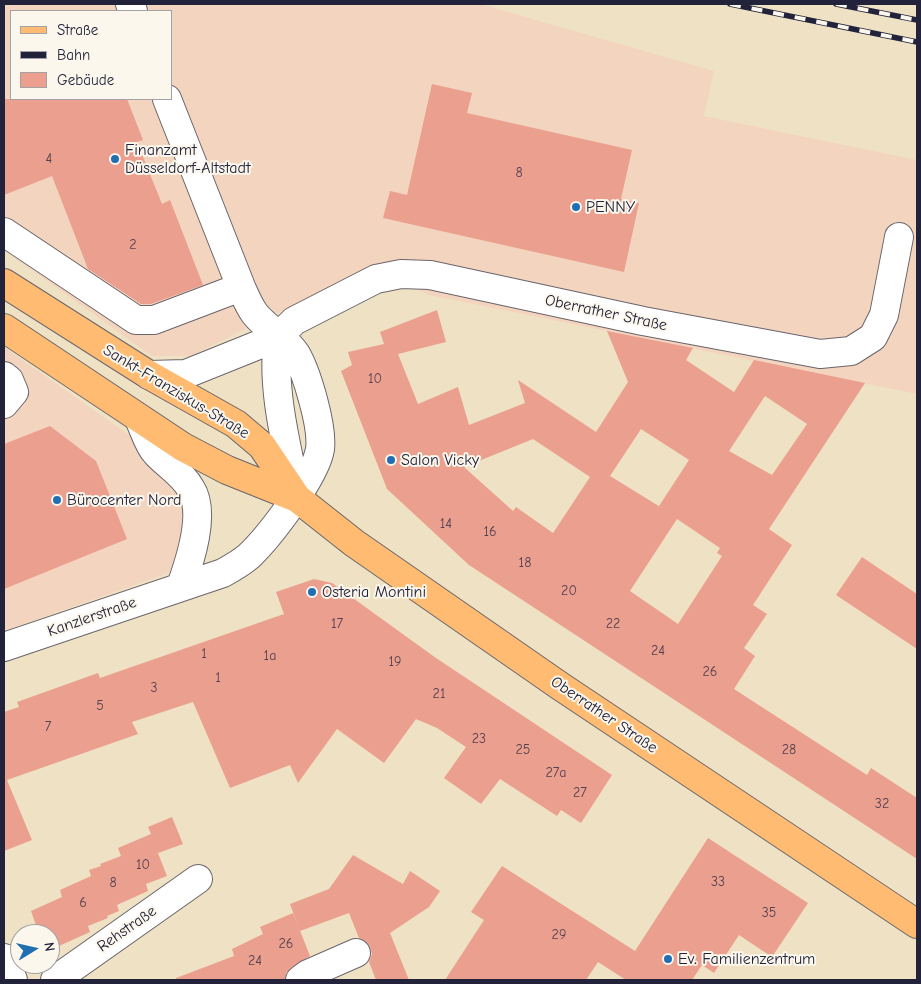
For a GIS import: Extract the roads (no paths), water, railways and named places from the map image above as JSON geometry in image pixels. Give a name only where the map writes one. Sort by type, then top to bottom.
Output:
[{"type":"main road","name":"Sankt-Franziskus-Straße","points":[[4,282],[149,375],[236,424],[262,446],[297,498]]},
{"type":"main road","points":[[4,328],[138,419],[183,447],[227,470],[297,498]]},
{"type":"main road","name":"Oberrather Straße","points":[[297,498],[354,543],[560,686],[917,924]]},
{"type":"street","points":[[167,100],[241,287],[255,314],[278,337],[275,359],[279,395],[297,498]]},
{"type":"street","points":[[4,232],[136,320],[154,320],[241,287]]},
{"type":"street","name":"Oberrather Straße","points":[[149,375],[186,374],[278,337],[294,321],[376,279],[401,274],[430,275],[643,321],[820,354],[851,351],[873,338],[884,315],[899,237]]},
{"type":"street","points":[[4,376],[10,380],[14,392],[4,404]]},
{"type":"street","points":[[138,419],[154,452],[191,488],[196,498],[197,508],[192,554],[181,586]]},
{"type":"street","name":"Kanzlerstraße","points":[[4,647],[223,573],[250,555],[297,498]]},
{"type":"street","name":"Rehstraße","points":[[55,980],[198,878]]},
{"type":"street","points":[[300,980],[308,974],[356,953]]},
{"type":"street","points":[[4,958],[13,980]]},
{"type":"railway","points":[[730,4],[917,42]]},
{"type":"railway","points":[[836,4],[917,20]]},
{"type":"place","name":"Finanzamt Düsseldorf-Altstadt","points":[[115,159]]},
{"type":"place","name":"PENNY","points":[[576,207]]},
{"type":"place","name":"Salon Vicky","points":[[391,460]]},
{"type":"place","name":"Bürocenter Nord","points":[[57,500]]},
{"type":"place","name":"Osteria Montini","points":[[312,592]]},
{"type":"place","name":"Ev. Familienzentrum","points":[[668,959]]}]
